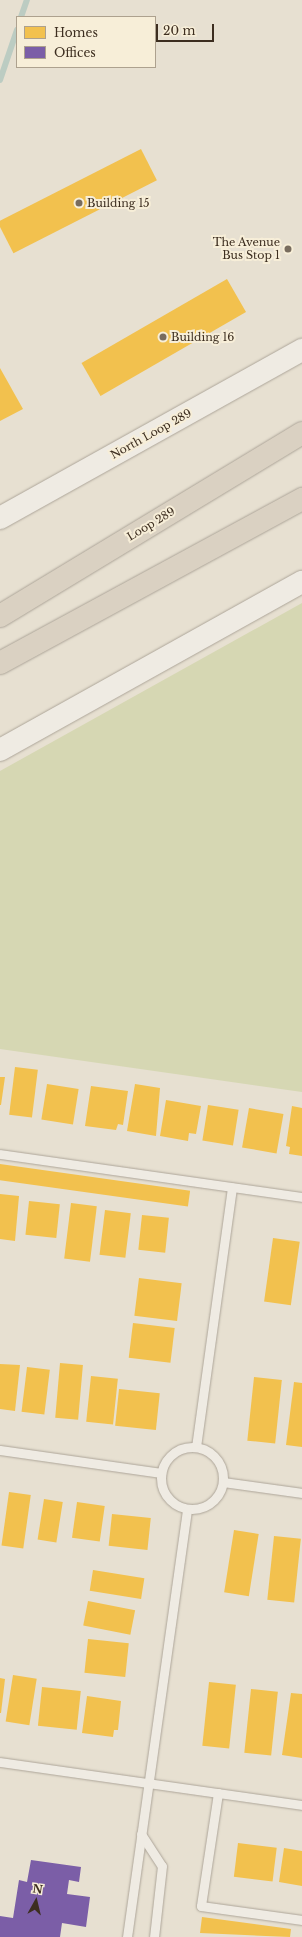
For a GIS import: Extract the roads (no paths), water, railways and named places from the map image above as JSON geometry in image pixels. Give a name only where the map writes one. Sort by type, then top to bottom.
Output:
[{"type":"highway","name":"Loop 289","points":[[0,616],[302,433]]},
{"type":"highway","points":[[0,664],[302,499]]},
{"type":"main road","name":"North Loop 289","points":[[0,518],[302,350]]},
{"type":"main road","points":[[0,750],[302,582]]},
{"type":"lane","points":[[0,1154],[302,1197]]},
{"type":"lane","points":[[196,1447],[232,1187]]},
{"type":"lane","points":[[196,1447],[214,1456],[221,1468],[223,1482],[213,1500],[201,1508],[187,1508],[174,1503],[164,1493],[161,1473],[166,1460],[176,1451],[196,1447]]},
{"type":"lane","points":[[0,1450],[161,1473]]},
{"type":"lane","points":[[223,1482],[302,1493]]},
{"type":"lane","points":[[126,1937],[187,1508]]},
{"type":"lane","points":[[0,1762],[302,1805]]},
{"type":"lane","points":[[218,1793],[201,1906],[302,1920]]},
{"type":"lane","points":[[141,1834],[162,1866],[154,1937]]},
{"type":"waterway","points":[[21,16],[27,0]]},
{"type":"waterway","points":[[0,80],[16,33]]},
{"type":"place","name":"Building 15","points":[[79,203]]},
{"type":"place","name":"The Avenue Bus Stop 1","points":[[288,249]]},
{"type":"place","name":"Building 16","points":[[163,337]]}]
